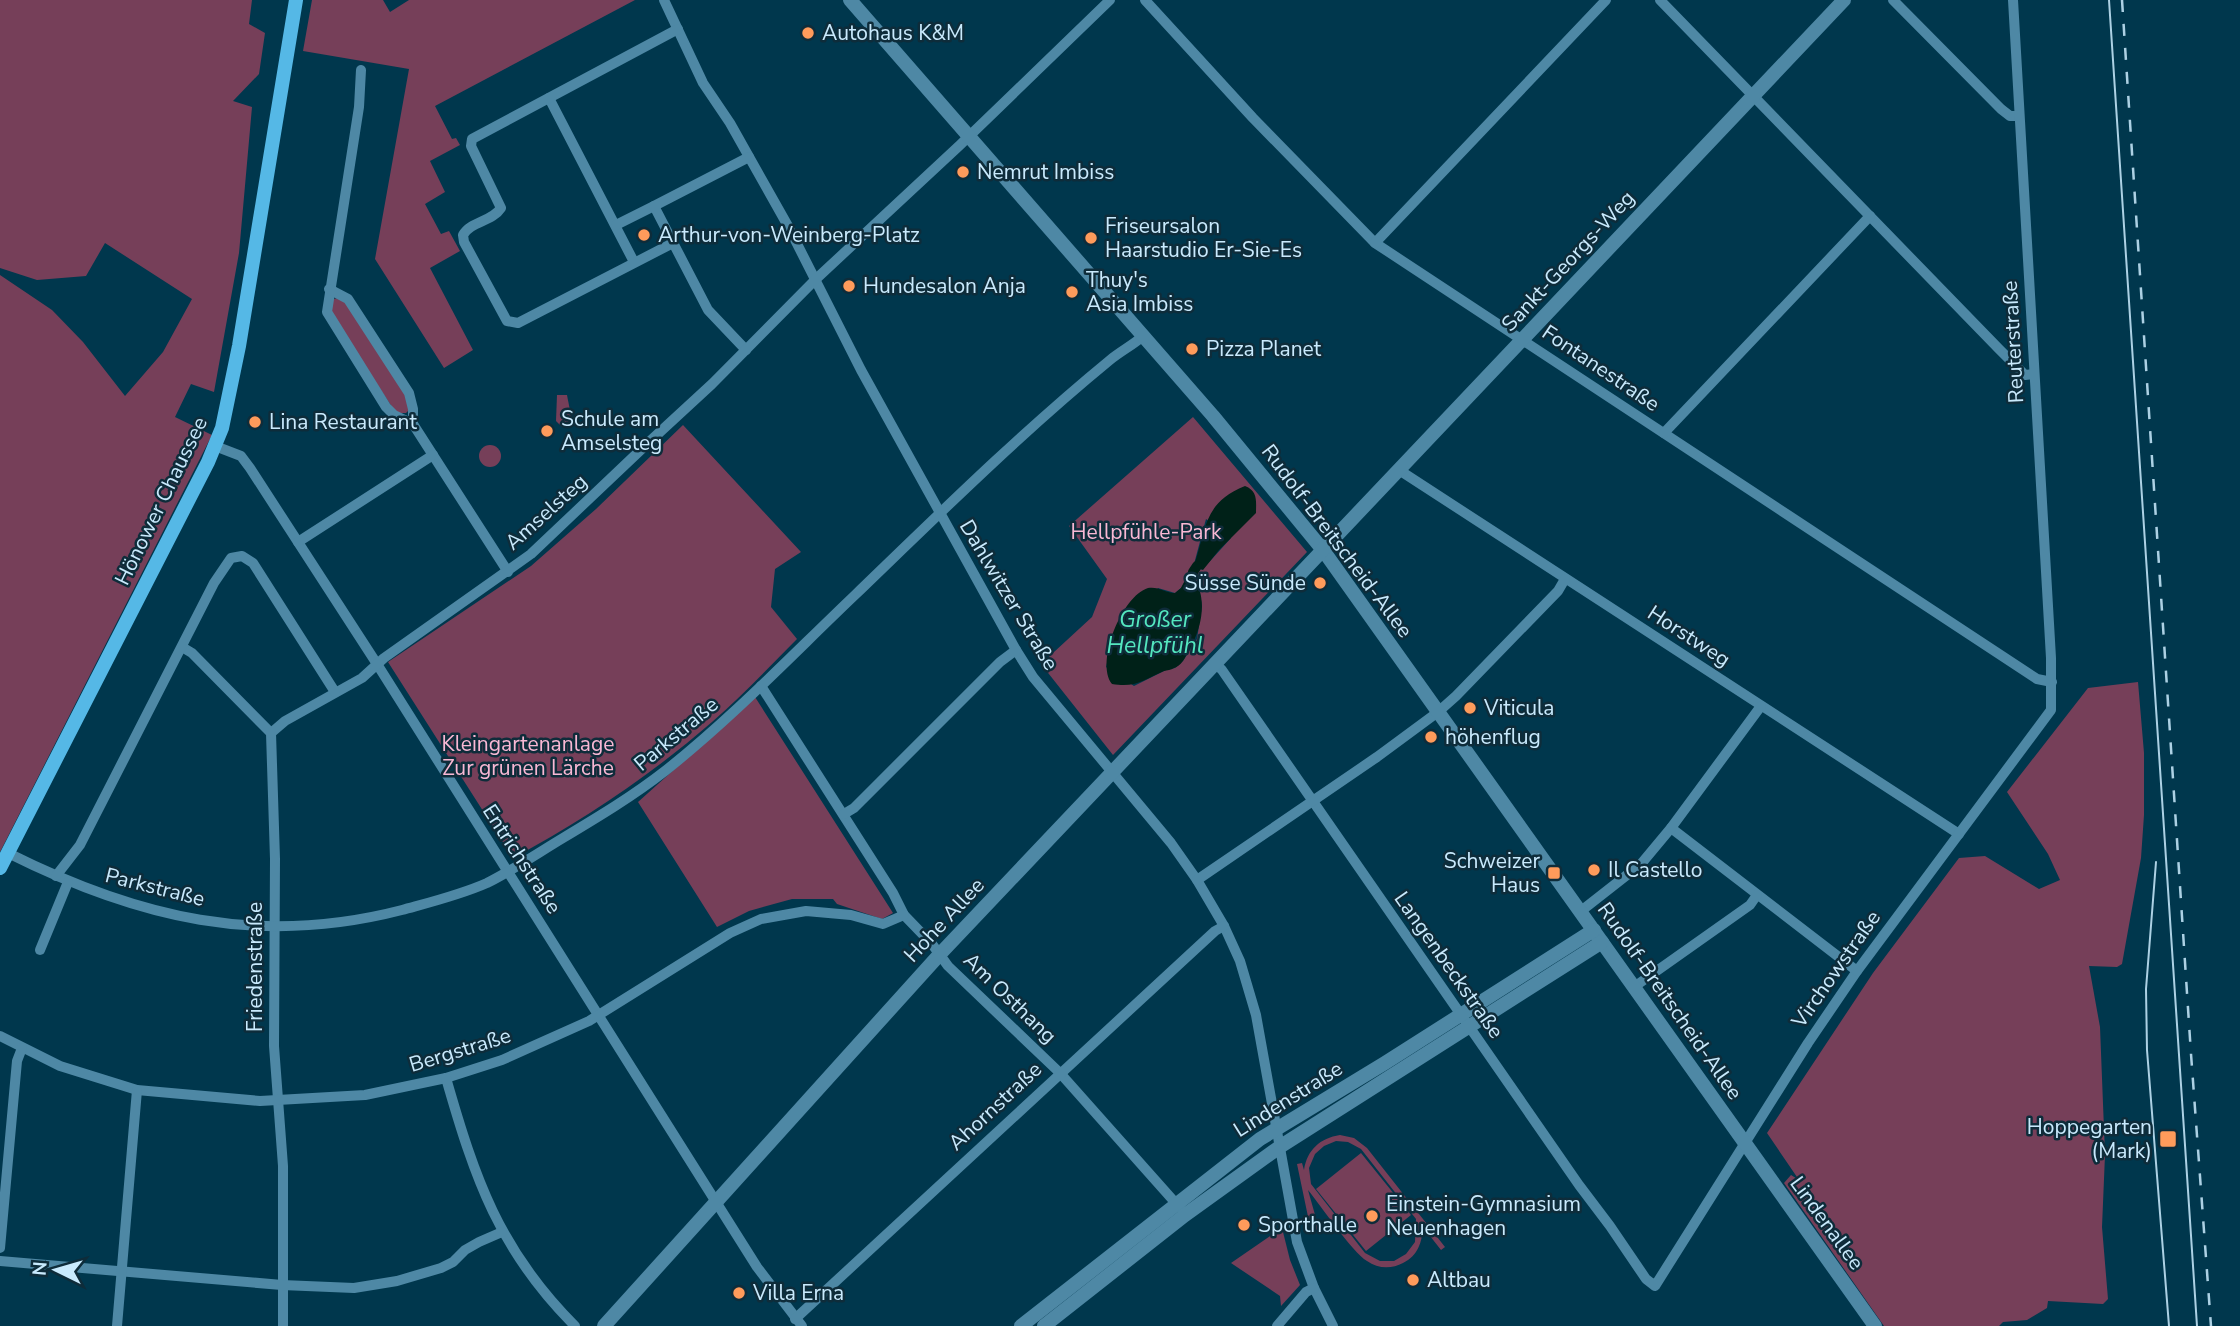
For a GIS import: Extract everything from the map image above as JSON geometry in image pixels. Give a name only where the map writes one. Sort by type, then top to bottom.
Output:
[{"type":"main road","name":"Hönower Chaussee","points":[[0,868],[215,446],[226,410],[239,346],[296,0]]},
{"type":"street","name":"Dahlwitzer Straße","points":[[664,0],[703,83],[749,157],[816,279],[861,370],[1016,650],[1033,677],[1171,843],[1224,926],[1240,961],[1264,1048],[1297,1242],[1314,1288],[1333,1326]]},
{"type":"street","name":"Rudolf-Breitscheid-Allee","points":[[850,0],[1235,442],[1323,550],[1745,1144]]},
{"type":"street","name":"Amselsteg","points":[[271,733],[285,721],[362,678],[377,664],[531,554],[694,402],[816,279],[969,137],[1110,0]]},
{"type":"street","name":"Fontanestraße","points":[[1145,0],[1253,118],[1375,243],[2037,679],[2052,682]]},
{"type":"street","points":[[1375,243],[1606,0]]},
{"type":"street","points":[[1660,0],[2014,364],[2025,375],[2034,374]]},
{"type":"street","name":"Sankt-Georgs-Weg","points":[[1323,550],[1844,0]]},
{"type":"street","points":[[1893,0],[2001,110],[2010,116],[2019,116]]},
{"type":"street","name":"Reuterstraße","points":[[2013,0],[2052,682]]},
{"type":"street","points":[[673,243],[518,323],[507,321],[463,239],[466,229],[496,215],[501,208],[471,141],[678,29]]},
{"type":"street","points":[[361,70],[359,107],[327,312],[386,407],[394,415],[412,424],[508,572]]},
{"type":"street","points":[[549,98],[634,262]]},
{"type":"street","points":[[616,225],[749,157]]},
{"type":"street","points":[[654,206],[708,310],[746,349]]},
{"type":"street","points":[[1664,433],[1870,216]]},
{"type":"street","points":[[329,289],[348,299],[409,393],[413,409],[412,424]]},
{"type":"street","name":"Parkstraße","points":[[8,853],[68,882],[119,901],[179,917],[274,926],[331,923],[388,914],[461,892],[507,872],[639,790],[667,769],[761,686],[1034,426],[1113,357],[1143,336]]},
{"type":"street","name":"Entrichstraße","points":[[215,446],[240,456],[298,542],[757,1267],[799,1322]]},
{"type":"street","points":[[298,542],[433,455]]},
{"type":"street","name":"Horstweg","points":[[1399,470],[1959,834]]},
{"type":"street","name":"Hohe Allee","points":[[604,1326],[940,954],[1323,550]]},
{"type":"street","points":[[56,876],[80,845],[225,563],[231,558],[242,556],[253,564],[335,692]]},
{"type":"street","points":[[1197,880],[1438,712],[1558,591],[1565,579]]},
{"type":"street","points":[[182,647],[192,653],[271,733]]},
{"type":"street","points":[[844,814],[854,808],[1000,662],[1016,650]]},
{"type":"street","name":"Langenbeckstraße","points":[[1215,663],[1646,1279],[1655,1286]]},
{"type":"street","name":"Virchowstraße","points":[[1655,1286],[1808,1043],[1857,971],[2049,715],[2052,682]]},
{"type":"street","name":"Am Osthang","points":[[761,686],[844,814],[904,915],[948,966],[1060,1073],[1181,1210]]},
{"type":"street","points":[[1581,911],[1630,874],[1671,828],[1761,706]]},
{"type":"street","name":"Friedenstraße","points":[[271,733],[274,1046],[283,1166],[283,1326]]},
{"type":"street","points":[[1671,828],[1857,971]]},
{"type":"street","points":[[40,950],[68,882]]},
{"type":"street","points":[[1634,987],[1750,905],[1757,895]]},
{"type":"street","name":"Bergstraße","points":[[0,1036],[60,1066],[137,1090],[279,1101],[365,1095],[446,1078],[502,1060],[599,1016],[730,933],[761,919],[806,911],[851,915],[883,925],[904,915]]},
{"type":"street","name":"Ahornstraße","points":[[799,1322],[1060,1073],[1215,931],[1224,926]]},
{"type":"street","name":"Lindenstraße","points":[[1021,1326],[1181,1210],[1598,936]]},
{"type":"street","name":"Lindenstraße","points":[[1044,1326],[1181,1210],[1236,1158],[1278,1129],[1466,1021]]},
{"type":"street","points":[[0,1248],[17,1061],[22,1048]]},
{"type":"street","points":[[446,1078],[470,1158],[502,1232],[525,1269],[554,1306],[575,1326]]},
{"type":"street","points":[[117,1326],[137,1090]]},
{"type":"street","name":"Lindenallee","points":[[1745,1144],[1875,1326]]},
{"type":"street","points":[[0,1261],[282,1285],[354,1287],[397,1281],[441,1268],[453,1262],[465,1250],[502,1232]]},
{"type":"street","points":[[1277,1326],[1306,1292],[1314,1288]]},
{"type":"green space","points":[[0,0],[252,0],[249,24],[265,33],[259,74],[233,101],[252,107],[239,253],[214,392],[191,384],[175,417],[212,435],[0,852],[0,275],[52,310],[83,342],[125,396],[163,352],[192,299],[105,243],[86,276],[37,280],[0,268]]},
{"type":"green space","points":[[312,0],[383,0],[390,12],[409,0],[635,0],[435,106],[452,139],[456,138],[460,145],[430,161],[445,192],[425,204],[441,234],[449,231],[460,251],[430,268],[473,350],[444,368],[375,259],[409,69],[303,51]]},
{"type":"green space","points":[[343,299],[408,397],[406,413],[396,413],[329,312],[331,300]]},
{"type":"green space","points":[[557,395],[567,395],[572,421],[569,426],[562,427],[556,421]]},
{"type":"green space","name":"Hellpfühle-Park","points":[[1193,417],[1307,552],[1113,755],[1041,664],[1092,617],[1107,579],[1069,526]],"holes":[[[1206,519],[1231,538],[1202,570],[1194,564]],[[1190,571],[1199,587],[1202,606],[1197,639],[1183,661],[1175,668],[1134,686],[1106,667],[1109,654],[1158,588],[1175,593],[1181,588]]]},
{"type":"green space","name":"Kleingartenanlage Zur grünen Lärche","points":[[683,425],[801,552],[775,569],[771,607],[797,639],[745,692],[689,742],[591,812],[513,858],[388,662],[531,566],[596,509]]},
{"type":"green space","points":[[486,445],[494,445],[501,452],[501,460],[494,467],[486,467],[479,460],[479,452]]},
{"type":"green space","points":[[2138,682],[2144,753],[2141,858],[2122,964],[2117,967],[2089,966],[2100,1027],[2105,1155],[2102,1227],[2108,1299],[2103,1304],[2048,1301],[2047,1308],[2027,1320],[2003,1322],[1999,1326],[1884,1326],[1784,1183],[1791,1175],[1799,1180],[1767,1133],[1873,973],[1959,858],[1985,856],[2039,889],[2060,880],[2048,854],[2007,792],[2088,688]]},
{"type":"green space","points":[[755,697],[893,913],[882,919],[837,904],[833,899],[792,899],[749,911],[717,927],[638,802]]},
{"type":"green space","points":[[1340,1135],[1354,1138],[1367,1148],[1445,1247],[1441,1250],[1423,1227],[1422,1238],[1412,1257],[1399,1265],[1376,1266],[1353,1248],[1308,1190],[1319,1229],[1311,1231],[1297,1164],[1302,1163],[1304,1170],[1311,1151],[1321,1142]],"holes":[[[1336,1141],[1348,1142],[1361,1149],[1416,1219],[1415,1242],[1406,1254],[1394,1261],[1380,1261],[1365,1253],[1311,1184],[1309,1168],[1315,1154]]]},
{"type":"green space","points":[[1361,1153],[1411,1215],[1366,1251],[1316,1189]]},
{"type":"green space","points":[[1282,1228],[1300,1285],[1281,1306],[1280,1296],[1231,1263]]},
{"type":"water","points":[[1245,486],[1254,494],[1256,513],[1203,570],[1194,565],[1214,509],[1221,500]]},
{"type":"water","name":"Großer Hellpfühl","points":[[1190,571],[1196,573],[1202,607],[1193,644],[1182,662],[1172,669],[1139,682],[1127,685],[1112,684],[1108,674],[1109,646],[1129,603],[1148,588],[1175,593],[1181,588]]},
{"type":"waterway","points":[[1193,572],[1197,566]]},
{"type":"tram line","points":[[2109,0],[2197,1326]]},
{"type":"tram line","points":[[2156,862],[2146,989],[2147,1050],[2169,1326]]},
{"type":"railway","points":[[2122,0],[2211,1326]]},
{"type":"place","name":"Autohaus K&M","points":[[808,33]]},
{"type":"place","name":"Nemrut Imbiss","points":[[963,172]]},
{"type":"place","name":"Arthur-von-Weinberg-Platz","points":[[644,235]]},
{"type":"place","name":"Friseursalon Haarstudio Er-Sie-Es","points":[[1091,238]]},
{"type":"place","name":"Hundesalon Anja","points":[[849,286]]},
{"type":"place","name":"Thuy's Asia Imbiss","points":[[1072,292]]},
{"type":"place","name":"Pizza Planet","points":[[1192,349]]},
{"type":"place","name":"Lina Restaurant","points":[[255,422]]},
{"type":"place","name":"Schule am Amselsteg","points":[[547,431]]},
{"type":"place","name":"Süsse Sünde","points":[[1320,583]]},
{"type":"place","name":"Viticula","points":[[1470,708]]},
{"type":"place","name":"höhenflug","points":[[1431,737]]},
{"type":"place","name":"Il Castello","points":[[1594,870]]},
{"type":"place","name":"Schweizer Haus","points":[[1554,873]]},
{"type":"place","name":"Hoppegarten (Mark)","points":[[2168,1139]]},
{"type":"place","name":"Einstein-Gymnasium Neuenhagen","points":[[1372,1216]]},
{"type":"place","name":"Sporthalle","points":[[1244,1225]]},
{"type":"place","name":"Altbau","points":[[1413,1280]]},
{"type":"place","name":"Villa Erna","points":[[739,1293]]}]
